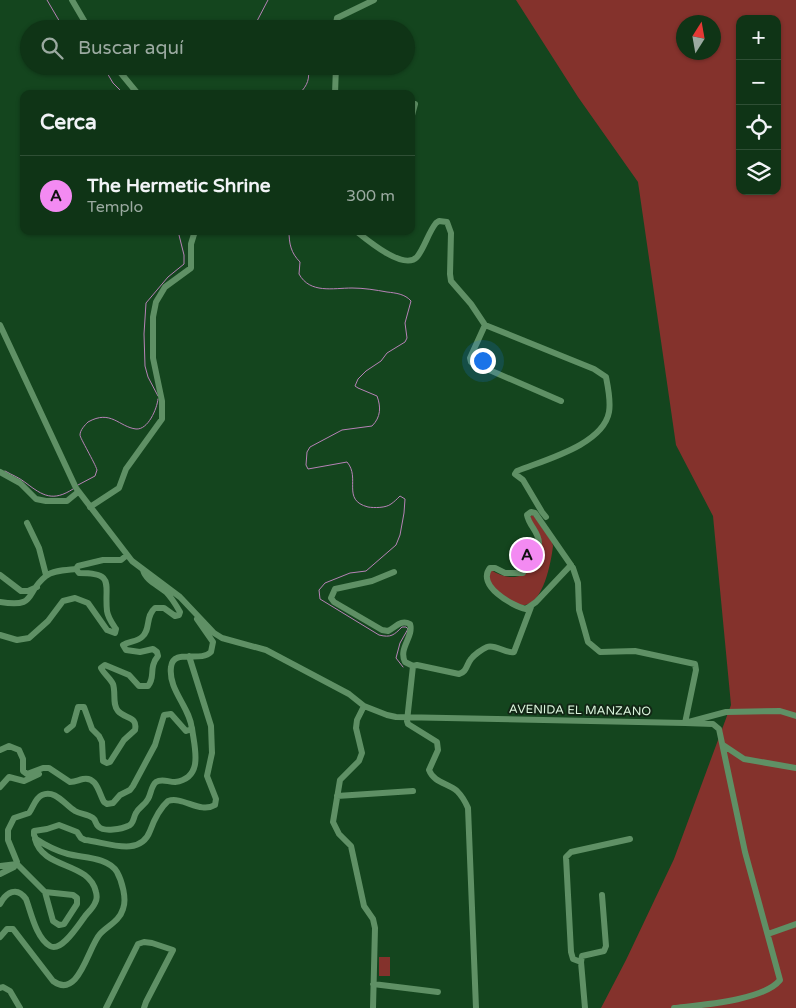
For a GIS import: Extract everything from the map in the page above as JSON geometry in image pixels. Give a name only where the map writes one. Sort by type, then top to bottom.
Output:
[{"type":"street","points":[[72,0],[84,20]]},
{"type":"street","points":[[336,20],[337,18],[374,0]]},
{"type":"street","points":[[122,75],[135,90]]},
{"type":"street","points":[[335,90],[336,75]]},
{"type":"street","points":[[362,235],[388,254],[402,260],[410,260],[416,259],[436,222],[439,220],[447,222],[451,233],[451,281],[471,304],[485,325],[594,368],[606,377],[610,411],[606,422],[598,433],[574,449],[517,470],[515,474],[523,480],[546,517]]},
{"type":"street","points":[[90,507],[119,488],[126,469],[162,418],[162,400],[153,358],[153,317],[156,302],[163,290],[191,268],[191,249],[194,235]]},
{"type":"street","points":[[0,325],[3,341],[78,492],[127,555],[191,608],[213,644],[212,649],[207,655],[202,657],[178,657],[171,666],[171,679],[174,688],[181,699],[192,728],[197,752],[195,764],[191,771],[179,781],[163,780],[156,783],[152,787],[147,801],[137,810],[132,824],[102,829],[92,817],[74,810],[55,796],[46,794],[40,796],[28,813],[14,818],[8,830],[8,840],[17,858],[17,864],[45,892],[52,921],[57,925],[64,924],[77,904],[76,897],[45,892]]},
{"type":"street","points":[[485,325],[470,358],[471,362],[560,401]]},
{"type":"street","points":[[0,472],[20,483],[33,497],[40,500],[67,501],[78,492]]},
{"type":"street","points":[[539,543],[539,536],[528,519],[530,512],[535,513],[571,565],[578,583],[579,610],[588,642],[600,652],[635,651],[695,664],[696,670],[685,723],[713,724],[719,729]]},
{"type":"street","points":[[28,523],[39,548],[46,576]]},
{"type":"street","points":[[0,602],[23,603],[30,598],[46,576],[52,572],[76,569],[80,565],[103,560],[121,560],[127,555]]},
{"type":"street","points":[[524,571],[523,573],[505,574],[495,568],[490,568],[487,575],[490,587],[515,606],[526,609],[532,606],[571,565]]},
{"type":"street","points":[[0,635],[17,640],[29,638],[48,621],[64,601],[75,598],[88,603],[107,630],[115,633],[116,630],[107,610],[108,587],[105,581],[96,573],[79,573],[76,569]]},
{"type":"street","points":[[67,730],[73,725],[78,707],[84,706],[92,729],[100,739],[103,761],[107,763],[110,762],[124,740],[135,730],[136,724],[134,720],[117,710],[112,683],[102,668],[105,666],[125,672],[139,686],[148,686],[152,680],[152,664],[158,656],[157,652],[153,649],[140,652],[127,650],[123,648],[123,645],[143,636],[147,630],[150,614],[155,608],[164,608],[175,616],[179,615],[180,612],[166,593],[146,577],[143,570]]},
{"type":"street","points":[[394,572],[372,581],[335,589],[331,598],[334,602],[382,630],[388,631],[402,622],[410,624],[411,628],[402,653],[405,662],[413,666],[417,665],[459,674],[466,669],[471,659],[486,647],[493,647],[511,653],[514,652],[532,606]]},
{"type":"street","points":[[0,575],[21,592],[37,587]]},
{"type":"street","name":"AVENIDA EL MANZANO","points":[[191,608],[214,633],[222,638],[266,650],[349,694],[364,706],[387,716],[406,718],[685,723],[726,712],[780,711],[796,716]]},
{"type":"street","points":[[0,904],[8,893],[16,891],[23,895],[37,931],[48,944],[54,947],[58,946],[74,932],[94,905],[96,892],[87,877],[77,870],[59,864],[36,843],[33,832],[35,830],[59,825],[77,832],[85,840],[135,847],[146,838],[152,823],[168,801],[175,800],[207,808],[215,805],[216,801],[207,776],[212,754],[211,726],[189,656]]},
{"type":"street","points":[[413,666],[406,718],[408,724],[437,742],[438,750],[429,770],[431,776],[446,786],[456,789],[464,798],[468,808],[476,1008]]},
{"type":"street","points":[[364,706],[357,720],[356,728],[362,753],[359,761],[340,780],[333,822],[339,834],[351,846],[364,906],[373,919],[375,928],[373,1008]]},
{"type":"street","points":[[674,1008],[736,1000],[774,987],[780,980],[745,852],[719,729],[721,718],[726,712]]},
{"type":"street","points":[[0,750],[9,746],[18,750],[23,759],[23,771],[27,774],[43,768],[51,769],[70,782],[91,780],[97,786],[103,801],[111,804],[133,786],[155,746],[164,714],[171,714],[186,731],[190,731],[192,728]]},
{"type":"street","points":[[723,745],[744,760],[796,768]]},
{"type":"street","points":[[726,757],[731,752]]},
{"type":"street","points":[[0,787],[9,777],[21,781],[27,780],[51,769]]},
{"type":"street","points":[[337,796],[413,791]]},
{"type":"street","points":[[0,937],[7,929],[13,929],[52,981],[67,985],[76,978],[100,934],[118,919],[123,909],[125,902],[122,885],[117,872],[112,867],[101,861],[66,854],[41,843],[34,837]]},
{"type":"street","points":[[581,962],[573,958],[571,952],[566,857],[570,852],[630,839]]},
{"type":"street","points":[[0,866],[17,864]]},
{"type":"street","points":[[0,874],[17,864]]},
{"type":"street","points":[[585,1008],[582,956],[600,954],[606,946],[602,895]]},
{"type":"street","points":[[768,934],[796,924]]},
{"type":"street","points":[[106,1008],[138,944],[144,942],[173,950],[144,1008]]},
{"type":"street","points":[[373,984],[438,992]]},
{"type":"street","points":[[0,988],[3,987],[10,991],[20,1008]]},
{"type":"shaded area","points":[[516,0],[796,0],[796,1008],[601,1008],[674,859],[731,705],[713,516],[676,445],[638,182],[578,97]]},
{"type":"shaded area","points":[[533,515],[552,542],[550,564],[539,595],[532,602],[525,605],[516,604],[491,586],[488,572],[491,570],[507,577],[517,577],[533,569],[537,563],[539,549],[530,516]]},
{"type":"shaded area","points":[[379,957],[390,957],[390,976],[379,976]]},
{"type":"waterway","points":[[47,0],[59,20]]},
{"type":"waterway","points":[[258,20],[268,0]]},
{"type":"waterway","points":[[108,75],[120,90]]},
{"type":"waterway","points":[[302,90],[308,82],[309,75]]},
{"type":"waterway","points":[[158,396],[148,377],[145,366],[144,334],[146,303],[168,277],[184,264],[184,255],[179,235]]},
{"type":"waterway","points":[[289,235],[291,248],[300,262],[299,274],[309,285],[330,289],[361,288],[394,293],[403,295],[411,301],[405,323],[407,338],[405,342],[387,353],[381,361],[366,371],[358,379],[355,386],[377,396],[379,412],[375,423],[372,426],[342,430],[310,447],[307,452],[306,465],[308,469],[347,462],[351,468],[355,499],[360,504],[368,507],[386,506],[400,496],[405,499],[400,535],[396,545],[366,571],[350,573],[325,583],[319,590],[320,599],[379,635],[389,636],[402,627],[406,627],[408,629],[400,643],[396,658],[403,667]]},
{"type":"waterway","points":[[78,485],[95,476],[97,470],[80,435],[85,425],[96,418],[103,417],[130,428],[140,428],[148,423],[156,408],[158,399]]},
{"type":"waterway","points":[[5,471],[48,496],[60,495],[73,489]]},
{"type":"place","name":"The Hermetic Shrine","points":[[527,555]]}]
